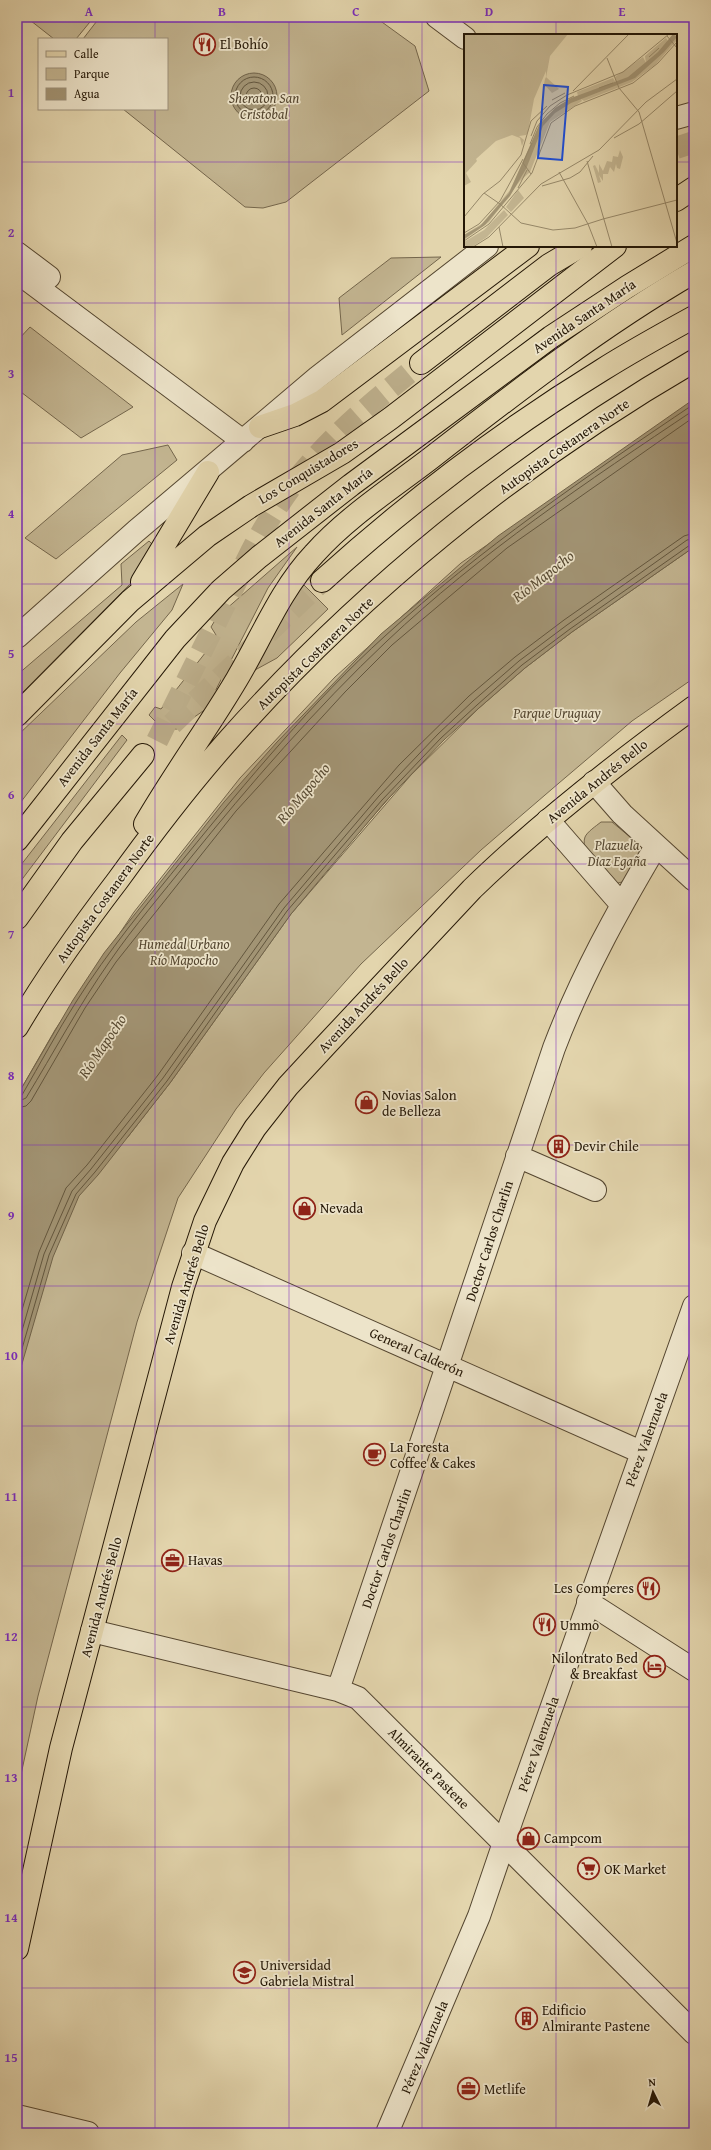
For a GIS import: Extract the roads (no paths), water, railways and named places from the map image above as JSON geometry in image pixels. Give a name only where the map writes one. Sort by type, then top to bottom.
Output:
[{"type":"main road","points":[[677,199],[694,188]]},
{"type":"main road","name":"Avenida Santa María","points":[[17,840],[175,638],[222,590],[259,557],[351,485],[550,338],[627,287],[694,246]]},
{"type":"main road","points":[[260,426],[295,415],[322,401],[527,247]]},
{"type":"main road","points":[[421,363],[549,265],[579,247]]},
{"type":"main road","name":"Los Conquistadores","points":[[17,715],[130,601],[227,521],[342,453],[385,423],[614,247]]},
{"type":"main road","points":[[103,900],[158,801],[235,683],[284,592],[313,554],[352,519],[563,356],[615,320],[694,272]]},
{"type":"main road","points":[[322,581],[364,542],[508,433],[602,370],[694,317]]},
{"type":"main road","name":"Autopista Costanera Norte","points":[[17,1027],[46,980],[103,900],[172,808],[225,744],[279,685],[361,606],[409,563],[516,478],[647,388],[694,361]]},
{"type":"main road","points":[[130,601],[161,554],[208,472]]},
{"type":"main road","name":"Avenida Andrés Bello","points":[[17,1949],[47,1808],[92,1632],[193,1253],[205,1221],[233,1163],[255,1128],[288,1086],[462,900],[502,860],[594,782],[694,707]]},
{"type":"main road","points":[[17,918],[72,841],[143,755]]},
{"type":"street","points":[[437,17],[464,37]]},
{"type":"street","points":[[677,118],[694,113]]},
{"type":"street","points":[[17,637],[136,531],[208,472],[318,377],[486,247]]},
{"type":"street","points":[[17,253],[156,357],[166,371],[173,389]]},
{"type":"street","points":[[17,272],[243,441]]},
{"type":"street","points":[[594,782],[622,814],[694,880]]},
{"type":"street","points":[[548,820],[621,904]]},
{"type":"street","name":"Doctor Carlos Charlin","points":[[338,1690],[517,1156],[567,1014],[585,974],[621,904],[656,846]]},
{"type":"street","points":[[517,1156],[595,1190]]},
{"type":"street","name":"General Calderón","points":[[193,1253],[641,1452]]},
{"type":"street","name":"Pérez Valenzuela","points":[[387,2133],[479,1916],[503,1842],[641,1452],[693,1310]]},
{"type":"street","points":[[588,1602],[694,1670]]},
{"type":"street","name":"Almirante Pastene","points":[[92,1632],[338,1690],[348,1693],[364,1702],[694,2033]]},
{"type":"street","points":[[17,2116],[88,2133]]},
{"type":"water","points":[[249,73],[259,73],[267,77],[273,83],[277,91],[277,101],[273,109],[267,115],[259,119],[249,119],[241,115],[235,109],[231,101],[231,91],[235,83],[241,77]]},
{"type":"water","name":"Humedal Urbano Río Mapocho","points":[[694,399],[694,547],[572,632],[525,668],[479,708],[444,740],[385,802],[291,914],[170,1083],[98,1175],[79,1196],[53,1257],[17,1381],[17,1096],[73,1000],[104,953],[224,802],[277,742],[381,634],[498,536]]},
{"type":"tunnel","points":[[677,148],[694,142]]},
{"type":"tunnel","points":[[157,741],[252,550],[285,496],[308,466],[334,438],[362,412],[421,363]]},
{"type":"tunnel","points":[[172,724],[322,581]]},
{"type":"place","name":"El Bohío","points":[[205,44]]},
{"type":"place","name":"Novias Salon de Belleza","points":[[366,1103]]},
{"type":"place","name":"Devir Chile","points":[[558,1146]]},
{"type":"place","name":"Nevada","points":[[304,1208]]},
{"type":"place","name":"La Foresta Coffee & Cakes","points":[[375,1455]]},
{"type":"place","name":"Havas","points":[[172,1560]]},
{"type":"place","name":"Les Comperes","points":[[649,1588]]},
{"type":"place","name":"Ummo","points":[[545,1625]]},
{"type":"place","name":"Nilontrato Bed & Breakfast","points":[[654,1666]]},
{"type":"place","name":"Campcom","points":[[528,1838]]},
{"type":"place","name":"OK Market","points":[[589,1869]]},
{"type":"place","name":"Universidad Gabriela Mistral","points":[[244,1973]]},
{"type":"place","name":"Edificio Almirante Pastene","points":[[527,2018]]},
{"type":"place","name":"Metlife","points":[[468,2089]]},
{"type":"park label","name":"Sheraton San Cristobal","points":[[264,106]]},
{"type":"park label","name":"Parque Uruguay","points":[[557,713]]},
{"type":"park label","name":"Plazuela Diaz Egaña","points":[[617,854]]},
{"type":"water label","name":"Río Mapocho","points":[[543,576]]},
{"type":"water label","name":"Río Mapocho","points":[[303,793]]},
{"type":"water label","name":"Río Mapocho","points":[[102,1046]]}]
